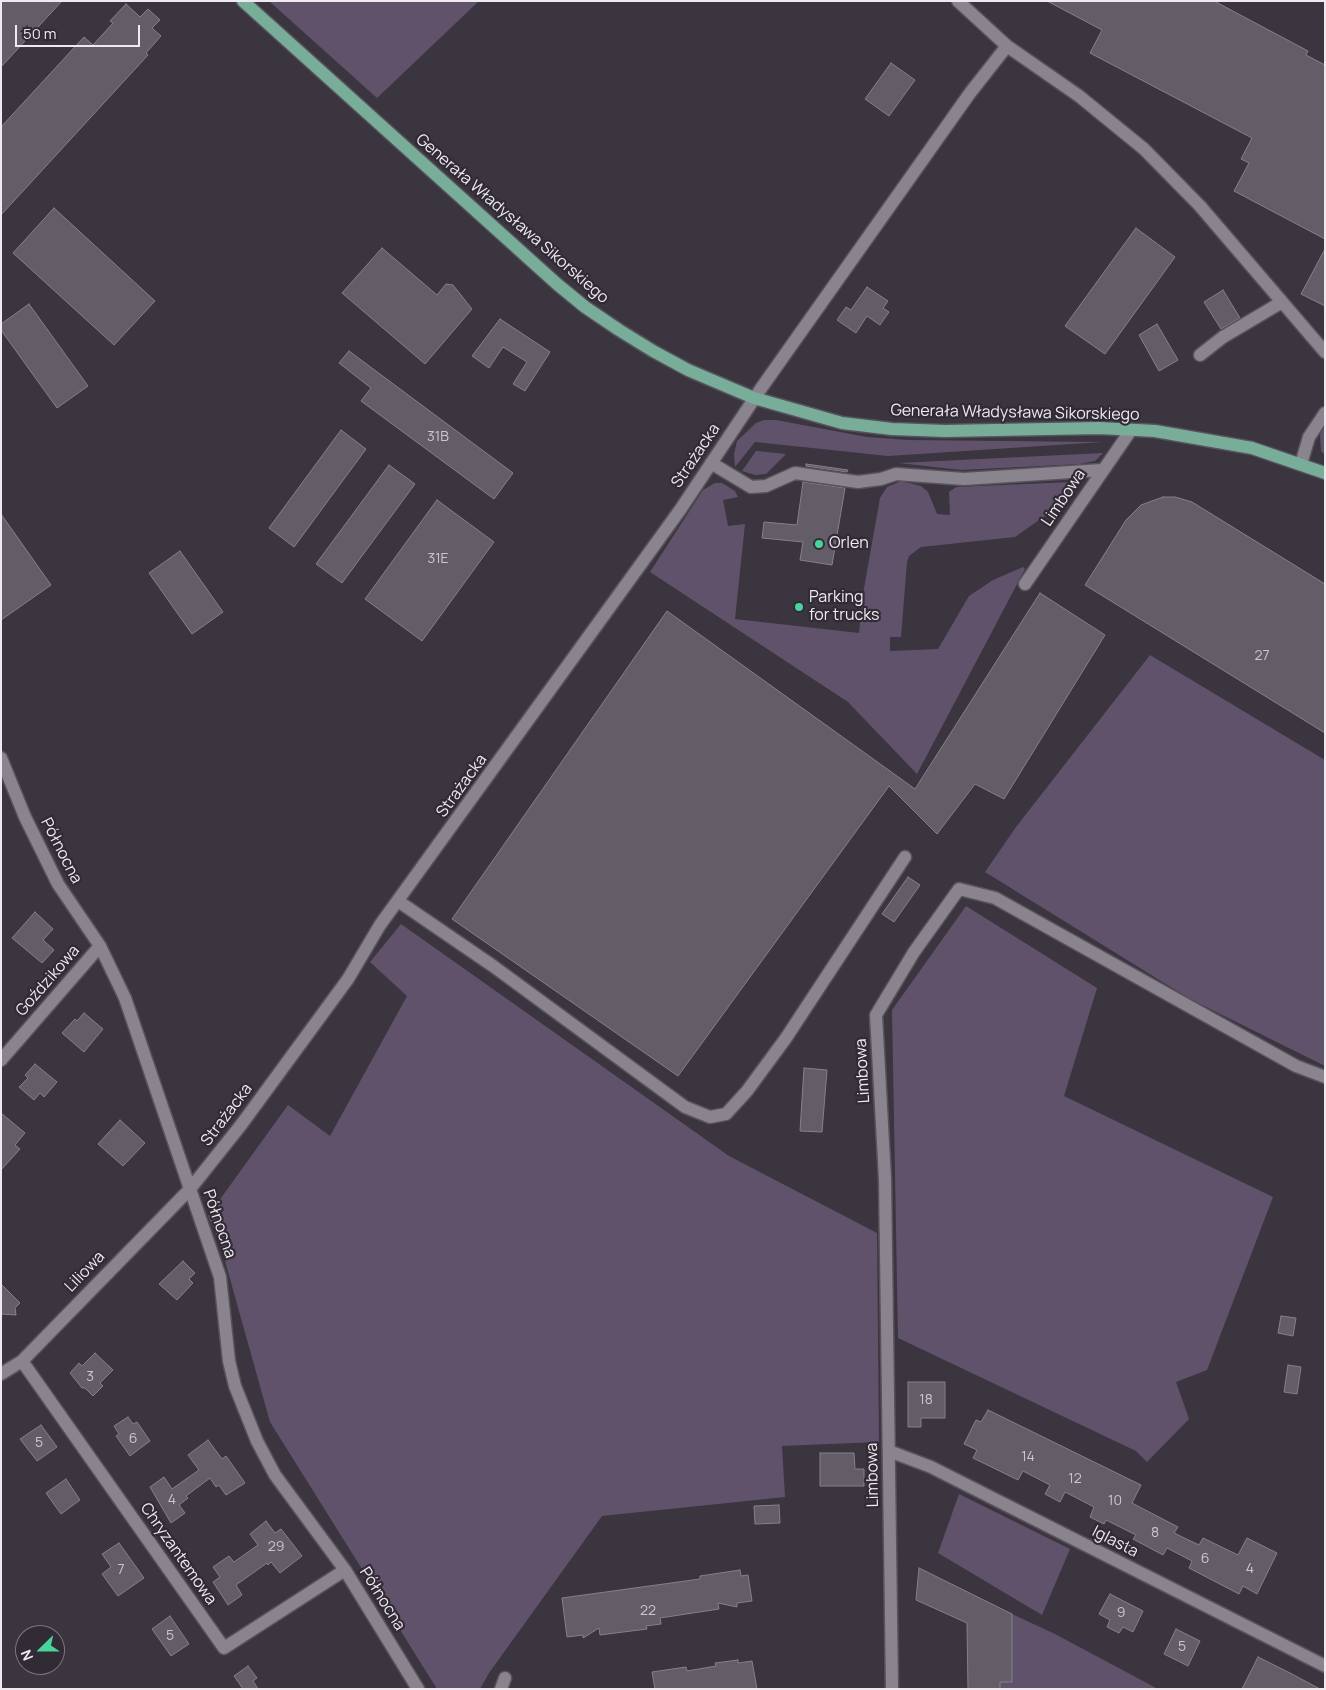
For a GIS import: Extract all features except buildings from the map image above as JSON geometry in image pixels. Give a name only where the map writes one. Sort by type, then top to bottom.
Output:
[{"type":"main road","name":"Generała Władysława Sikorskiego","points":[[243,1],[586,307],[652,351],[688,370],[754,398],[842,423],[892,429],[972,431],[1098,428],[1131,430],[1198,437],[1252,448],[1325,473]]},
{"type":"street","points":[[958,1],[1007,46],[1079,96],[1144,149],[1200,206],[1325,352]]},
{"type":"street","name":"Strażacka","points":[[190,1189],[241,1125],[335,997],[398,901],[711,463],[754,398],[970,93],[1007,46]]},
{"type":"street","points":[[1200,355],[1223,337],[1282,302]]},
{"type":"street","points":[[1302,464],[1309,437],[1325,413]]},
{"type":"street","name":"Limbowa","points":[[1025,584],[1131,430]]},
{"type":"street","points":[[711,463],[751,487],[766,486],[795,473],[858,482],[881,479],[896,474],[964,479],[1102,470]]},
{"type":"street","name":"Północna","points":[[1,758],[25,817],[58,884],[100,946],[125,998],[220,1277],[229,1361],[235,1386],[257,1441],[275,1475],[345,1570],[418,1689]]},
{"type":"street","points":[[398,901],[493,966],[685,1107],[710,1117],[726,1114],[747,1091],[786,1038],[905,857]]},
{"type":"street","name":"Limbowa","points":[[892,1689],[885,1179],[876,1015],[914,952],[959,889],[995,898],[1296,1066],[1325,1077]]},
{"type":"street","name":"Goździkowa","points":[[1,1060],[100,946]]},
{"type":"street","name":"Liliowa","points":[[1,1374],[22,1360],[190,1189]]},
{"type":"street","name":"Chryzantemowa","points":[[22,1360],[224,1648],[345,1570]]},
{"type":"street","name":"Iglasta","points":[[889,1450],[931,1467],[1325,1666]]},
{"type":"shaded area","points":[[269,1],[479,1],[377,98]]},
{"type":"shaded area","points":[[764,420],[776,420],[867,437],[908,440],[1103,442],[888,456],[755,442],[735,467],[734,454],[737,441],[756,423]]},
{"type":"shaded area","points":[[1325,423],[1325,455],[1321,451],[1320,435]]},
{"type":"shaded area","points":[[756,451],[786,454],[766,474],[755,475],[742,471]]},
{"type":"shaded area","points":[[1103,453],[1095,461],[1080,464],[961,470],[899,463]]},
{"type":"shaded area","points":[[901,481],[921,486],[928,492],[937,514],[950,515],[949,492],[956,487],[1072,482],[1076,485],[1073,496],[1015,537],[921,547],[909,556],[901,637],[890,637],[890,651],[938,649],[969,596],[993,580],[1023,567],[1025,569],[917,774],[848,702],[650,572],[703,490],[715,483],[722,483],[735,491],[738,497],[723,500],[728,526],[745,524],[735,619],[859,633],[863,594],[880,498],[887,487]]},
{"type":"shaded area","points":[[1150,655],[1325,760],[1325,1066],[1190,999],[985,872],[1016,827]]},
{"type":"shaded area","points":[[966,906],[1097,988],[1064,1096],[1273,1197],[1207,1370],[1176,1382],[1189,1419],[1147,1462],[1136,1451],[898,1338],[892,1010]]},
{"type":"shaded area","points":[[401,924],[729,1156],[877,1233],[879,1442],[782,1446],[785,1497],[602,1516],[489,1673],[480,1689],[437,1689],[270,1422],[220,1243],[208,1216],[288,1105],[330,1136],[407,996],[370,962]]},
{"type":"shaded area","points":[[959,1494],[1070,1549],[1042,1615],[938,1553]]},
{"type":"shaded area","points":[[1012,1614],[1055,1634],[1158,1689],[1000,1689],[1000,1682],[1012,1682]]},
{"type":"place","name":"Orlen","points":[[819,544]]},
{"type":"place","name":"Parking for trucks","points":[[799,607]]}]
